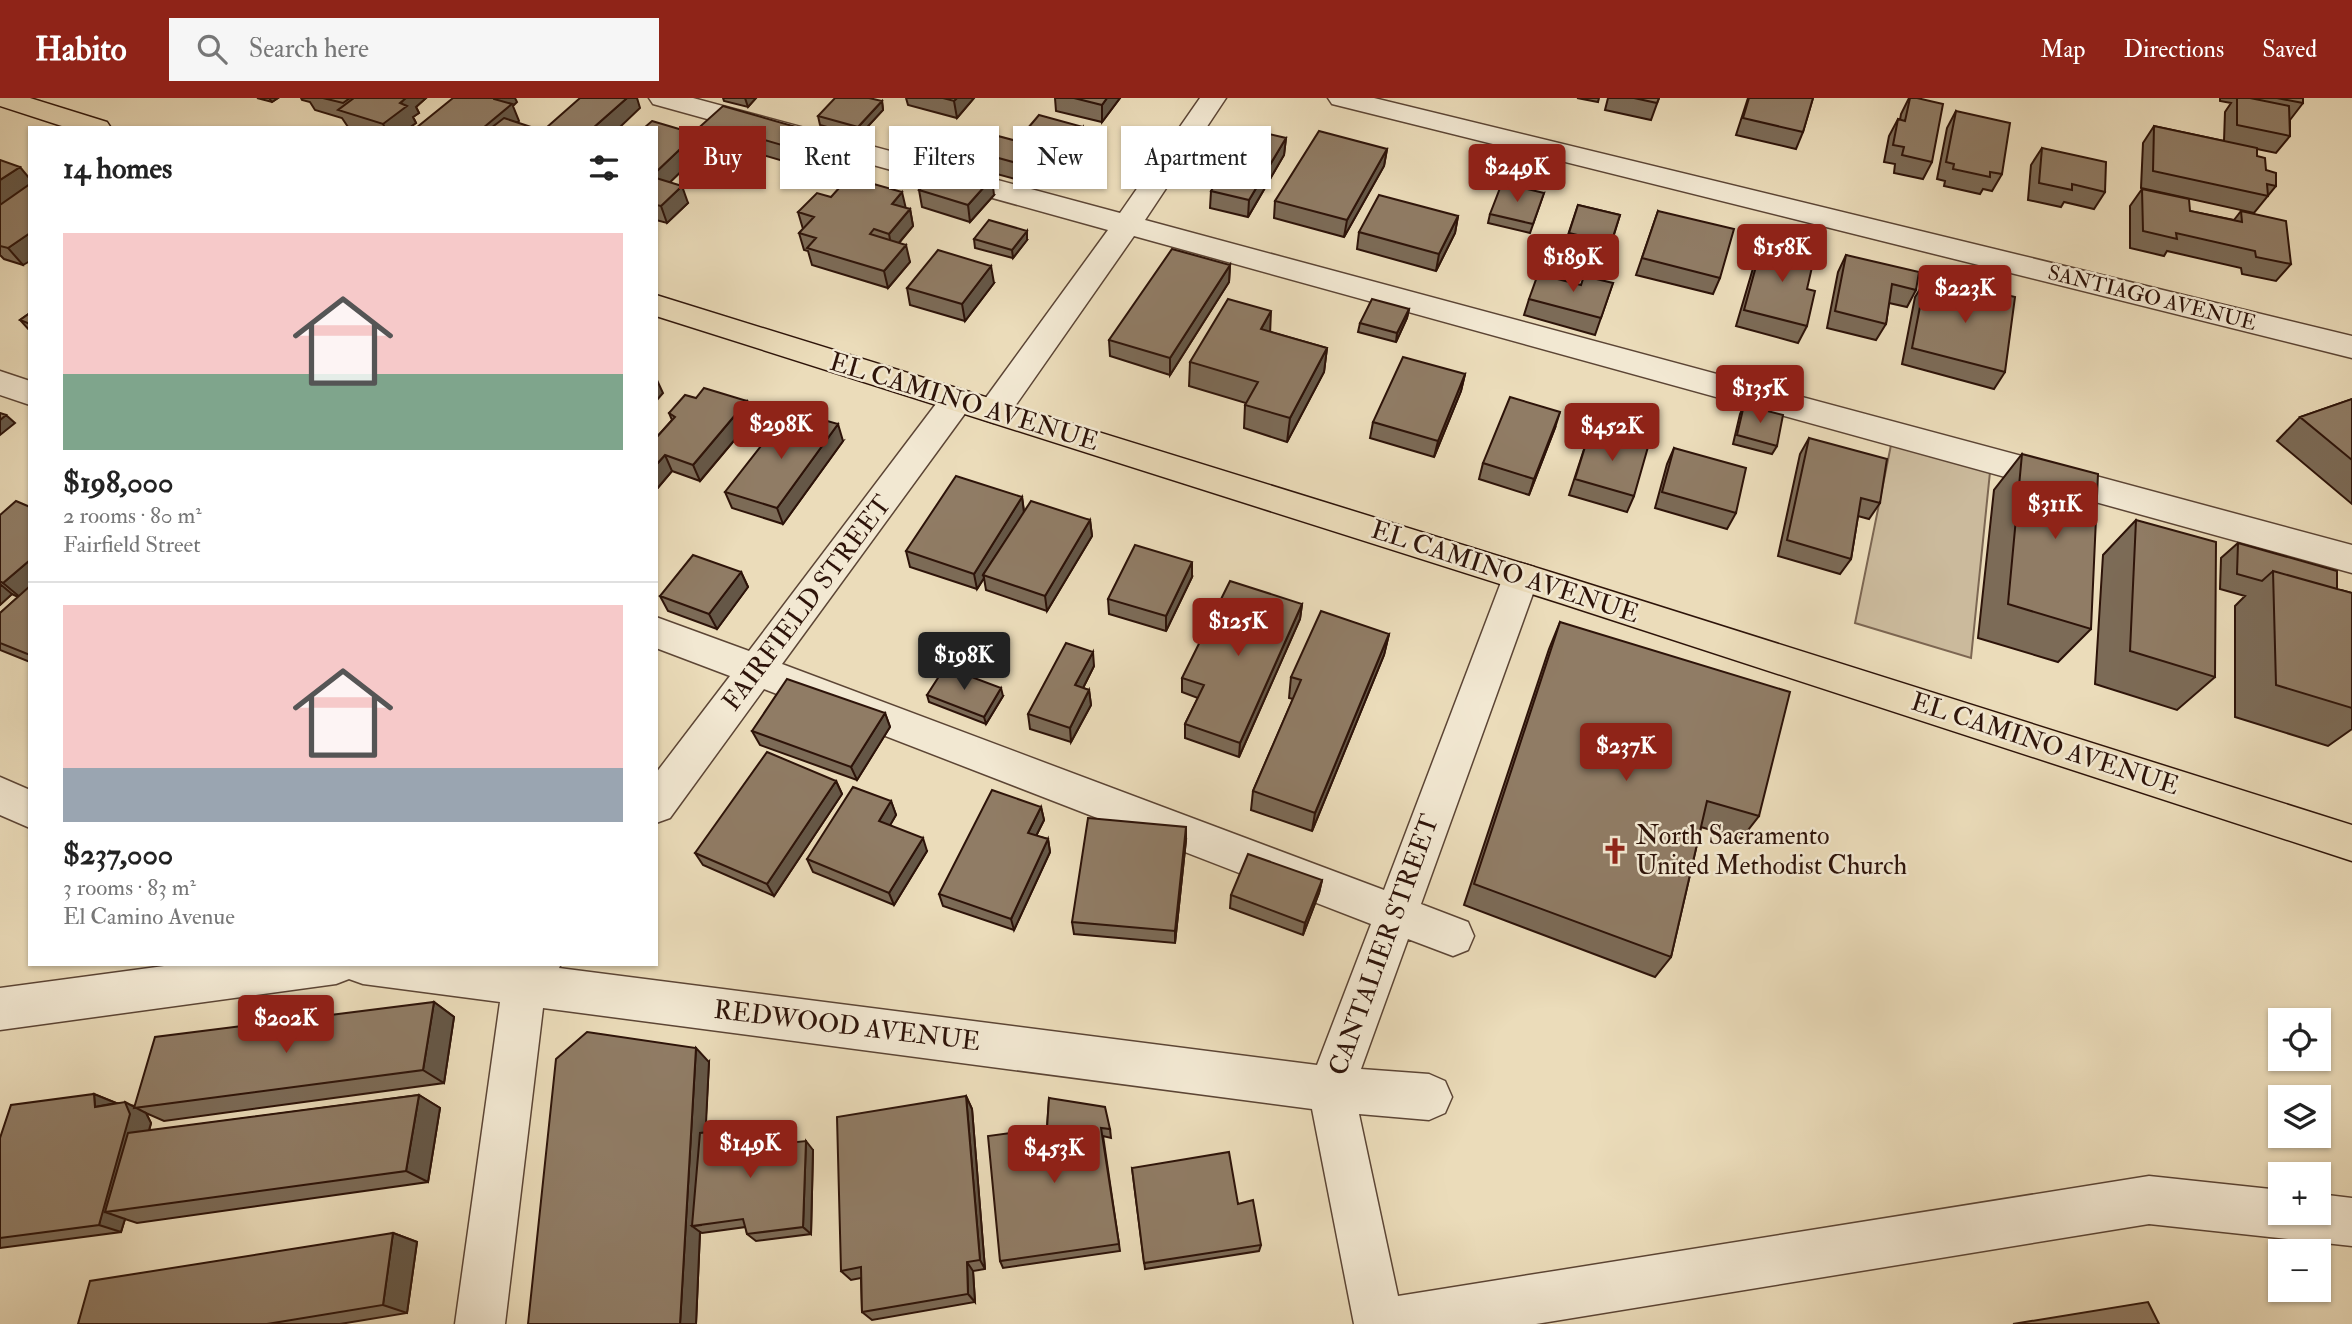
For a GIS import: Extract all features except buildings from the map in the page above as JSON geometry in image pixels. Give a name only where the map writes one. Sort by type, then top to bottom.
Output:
[{"type":"main road","points":[[2,98],[91,126]]},
{"type":"main road","name":"EL CAMINO AVENUE","points":[[658,306],[2352,842]]},
{"type":"street","points":[[662,98],[2352,559]]},
{"type":"street","points":[[994,411],[1213,98]]},
{"type":"street","name":"SANTIAGO AVENUE","points":[[1341,98],[1467,116],[2352,347]]},
{"type":"street","points":[[0,382],[28,393]]},
{"type":"street","name":"FAIRFIELD STREET","points":[[658,803],[957,400]]},
{"type":"street","name":"CANTALIER STREET","points":[[1381,1324],[1331,1089],[1521,577]]},
{"type":"street","points":[[658,633],[1453,936]]},
{"type":"street","points":[[0,796],[28,809]]},
{"type":"street","points":[[0,1009],[321,966]]},
{"type":"street","name":"REDWOOD AVENUE","points":[[397,966],[531,974],[1331,1089],[1429,1097]]},
{"type":"street","points":[[480,1324],[531,974]]},
{"type":"street","points":[[1381,1324],[2149,1200],[2352,1222]]},
{"type":"shaded area","points":[[1891,445],[1990,472],[1971,658],[1855,623]]},
{"type":"place","name":"North Sacramento United Methodist Church","points":[[1615,851]]}]
